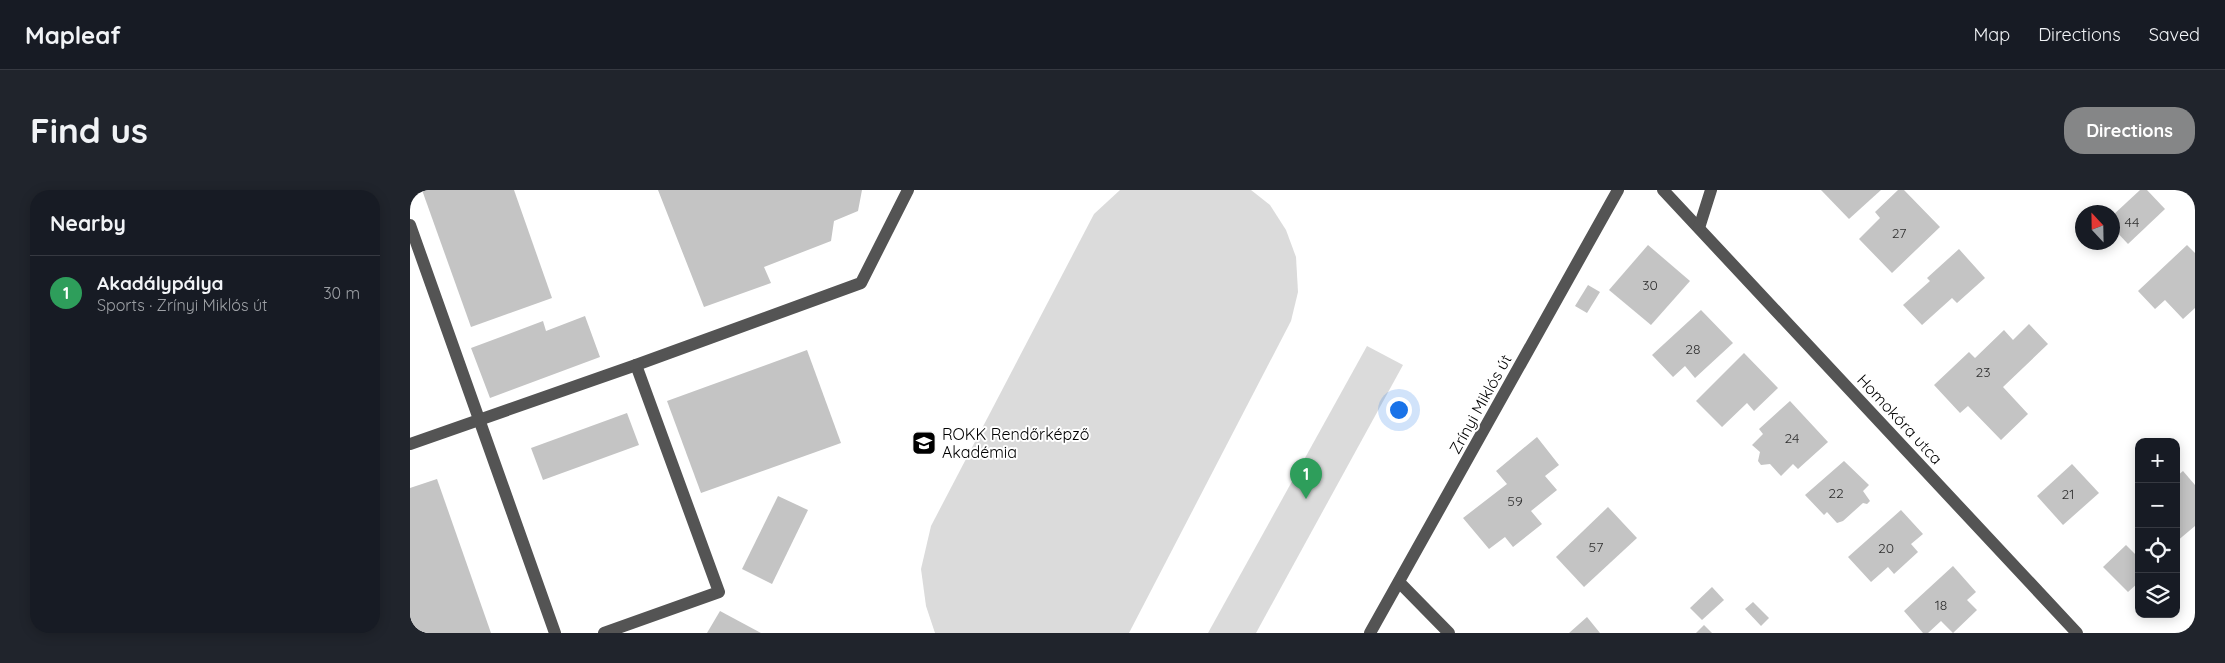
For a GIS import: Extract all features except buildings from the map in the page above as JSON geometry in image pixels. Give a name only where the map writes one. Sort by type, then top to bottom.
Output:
[{"type":"street","points":[[410,444],[636,365],[861,283],[908,190]]},
{"type":"street","name":"Zrínyi Miklós út","points":[[1370,633],[1618,190]]},
{"type":"street","name":"Homokóra utca","points":[[1663,190],[2077,633]]},
{"type":"street","points":[[1699,228],[1711,190]]},
{"type":"street","points":[[410,225],[555,633]]},
{"type":"street","points":[[604,633],[719,592],[636,365]]},
{"type":"street","points":[[1399,582],[1449,633]]},
{"type":"shaded area","points":[[1120,190],[1251,190],[1270,205],[1286,230],[1296,257],[1298,292],[1291,321],[1129,633],[935,633],[926,606],[921,569],[931,526],[1094,214]]},
{"type":"shaded area","points":[[1367,346],[1403,365],[1256,633],[1208,633]]},
{"type":"place","name":"ROKK Rendőrképző Akadémia","points":[[924,443]]},
{"type":"place","name":"Akadálypálya","points":[[1306,499]]}]
